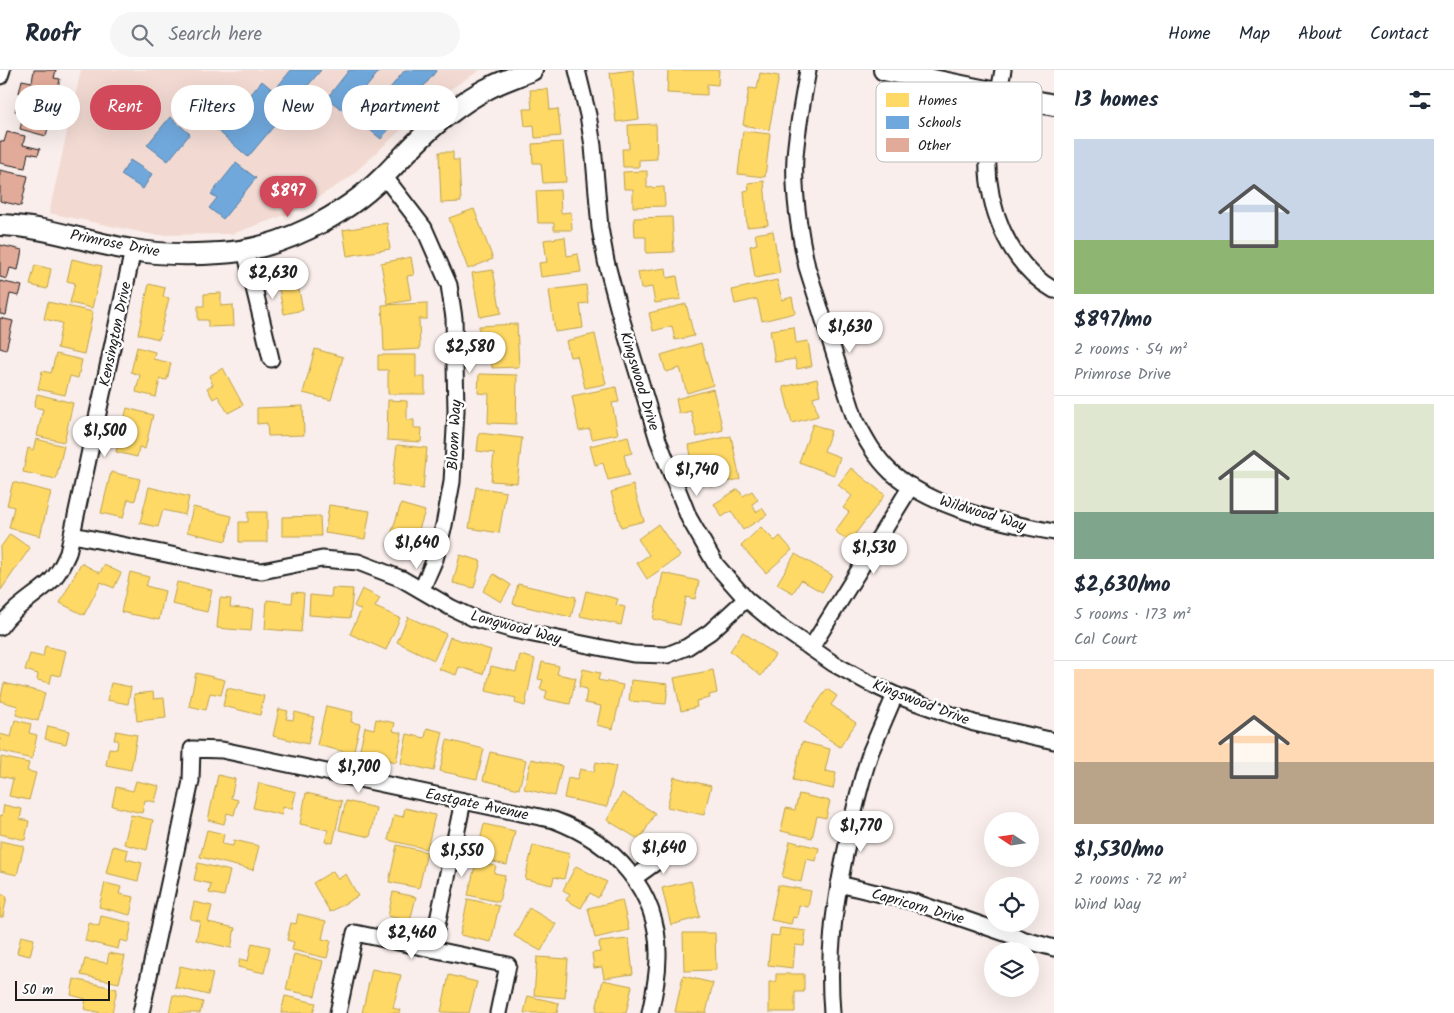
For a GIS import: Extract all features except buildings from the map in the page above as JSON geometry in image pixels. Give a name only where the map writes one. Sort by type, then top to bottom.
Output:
[{"type":"street","points":[[0,76],[2,70]]},
{"type":"street","name":"Primrose Drive","points":[[0,225],[50,230],[133,250],[191,254],[223,253],[268,245],[339,213],[361,197],[384,176],[444,117],[488,89],[532,70]]},
{"type":"street","name":"Kingswood Drive","points":[[577,70],[593,146],[600,228],[606,261],[619,311],[658,440],[689,518],[716,565],[746,598],[775,623],[834,664],[895,695],[974,723],[1054,741]]},
{"type":"street","name":"Wildwood Way","points":[[808,70],[799,119],[795,156],[799,224],[807,267],[855,418],[867,442],[891,472],[938,501],[980,515],[1054,532]]},
{"type":"street","points":[[884,70],[942,82]]},
{"type":"street","points":[[987,162],[989,190],[1002,228],[1013,250],[1036,277],[1054,290]]},
{"type":"street","name":"Bloom Way","points":[[384,176],[424,228],[449,285],[454,318],[456,411],[452,482],[435,559],[422,589]]},
{"type":"street","name":"Kensington Drive","points":[[0,627],[18,607],[50,582],[60,569],[68,553],[133,250]]},
{"type":"street","points":[[245,250],[271,359]]},
{"type":"street","points":[[811,648],[911,486]]},
{"type":"street","name":"Longwood Way","points":[[73,535],[240,569],[262,571],[322,560],[358,562],[402,579],[450,607],[474,618],[513,630],[633,654],[667,656],[687,647],[710,632],[746,598]]},
{"type":"street","points":[[832,1013],[830,956],[839,884],[858,793],[871,752],[895,695]]},
{"type":"street","name":"Eastgate Avenue","points":[[141,1013],[191,781],[192,749],[222,750],[554,820],[573,827],[591,837],[622,862],[634,878],[651,914],[656,934],[658,974],[650,1013]]},
{"type":"street","points":[[432,949],[463,801]]},
{"type":"street","points":[[634,878],[677,847]]},
{"type":"street","name":"Capricorn Drive","points":[[839,884],[914,902],[1054,948]]},
{"type":"street","points":[[338,1013],[355,933],[508,965],[498,1013]]},
{"type":"shaded area","points":[[81,70],[480,70],[457,85],[342,85],[342,130],[401,130],[349,178],[296,211],[232,234],[154,235],[49,213],[68,130],[80,130],[80,85],[78,85]]}]
